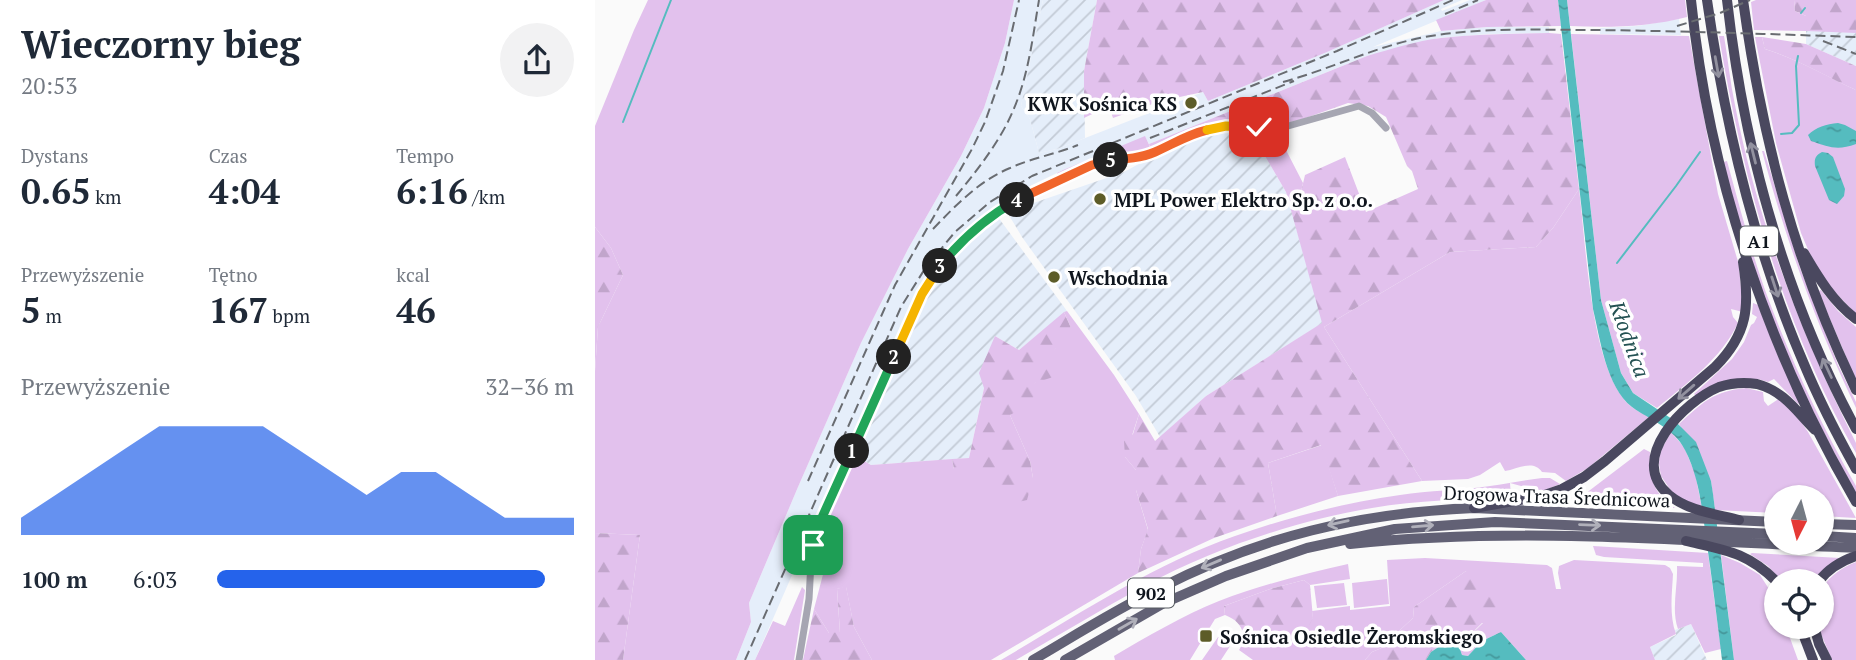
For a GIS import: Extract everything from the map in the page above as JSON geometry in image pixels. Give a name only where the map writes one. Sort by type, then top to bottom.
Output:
[{"type":"highway","points":[[1691,0],[1696,50],[1713,136],[1740,239],[1790,371],[1821,438],[1856,502]]},
{"type":"highway","name":"A1","points":[[1707,0],[1729,131],[1756,233],[1804,365],[1856,469]]},
{"type":"highway","name":"A1","points":[[1727,0],[1745,115],[1773,227],[1811,332],[1856,429]]},
{"type":"highway","points":[[1743,0],[1755,78],[1778,183],[1803,266],[1856,390]]},
{"type":"highway","points":[[1794,235],[1819,279],[1856,319]]},
{"type":"highway","points":[[1474,508],[1518,505],[1562,489],[1584,477],[1727,356],[1745,315],[1748,292],[1740,239]]},
{"type":"highway","points":[[1739,520],[1679,502],[1661,487],[1654,462],[1660,438],[1669,426],[1713,390],[1742,383],[1759,385],[1782,396],[1821,438]]},
{"type":"highway","points":[[1686,541],[1736,553],[1764,570]]},
{"type":"highway","points":[[1831,569],[1856,556]]},
{"type":"highway","points":[[1805,639],[1813,660]]},
{"type":"highway","points":[[1818,639],[1827,660]]},
{"type":"main road","name":"Drogowa Trasa Średnicowa","points":[[1518,505],[1764,521]]},
{"type":"main road","name":"Drogowa Trasa Średnicowa","points":[[1033,660],[1157,589],[1275,540],[1300,532],[1385,515],[1474,508]]},
{"type":"main road","name":"Drogowa Trasa Średnicowa","points":[[1065,660],[1164,603],[1262,562],[1307,548],[1395,529],[1471,522],[1764,533]]},
{"type":"main road","points":[[1834,524],[1856,525]]},
{"type":"main road","points":[[1307,548],[1409,538],[1522,534],[1856,548]]},
{"type":"main road","points":[[1834,537],[1856,538]]},
{"type":"street","points":[[799,660],[810,599],[815,533],[922,294],[936,271],[974,230],[1000,209],[1028,193],[1092,165],[1154,153],[1193,133],[1226,126],[1281,128],[1359,106],[1372,113],[1386,128]]},
{"type":"shaded area","points":[[1014,0],[1043,0],[1021,106],[1030,119],[1039,153],[1057,149],[1203,92],[1208,101],[1444,0],[1462,0],[1441,9],[1442,11],[1470,0],[1486,0],[1373,47],[1441,31],[1487,27],[1549,27],[1549,33],[1439,38],[1367,56],[1149,144],[1145,137],[1063,170],[995,208],[945,255],[927,279],[888,355],[755,660],[736,660],[751,622],[749,603],[861,343],[984,108],[1005,43]]},
{"type":"shaded area","points":[[1043,0],[1097,0],[1084,71],[1085,138],[1039,153],[1030,119],[1021,106]]},
{"type":"shaded area","points":[[1806,0],[1856,0],[1856,66],[1806,44]]},
{"type":"shaded area","points":[[1679,19],[1681,35],[1600,34],[1600,28],[1637,26]]},
{"type":"shaded area","points":[[1205,133],[1233,133],[1265,156],[1286,192],[1323,323],[1206,396],[1160,437],[1136,396],[1007,212],[1124,172],[1181,141]]},
{"type":"shaded area","points":[[998,217],[1067,311],[1019,350],[995,336],[969,458],[871,465],[857,456],[922,304],[949,260]]},
{"type":"shaded area","points":[[1691,624],[1707,660],[1655,660],[1650,647],[1676,635],[1675,630]]},
{"type":"green space","points":[[648,0],[1014,0],[1005,43],[984,108],[861,343],[749,603],[751,622],[736,660],[623,660],[640,535],[595,533],[595,371],[598,327],[623,275],[611,248],[595,227],[595,126]]},
{"type":"green space","points":[[1097,0],[1444,0],[1208,101],[1203,92],[1161,101],[1113,118],[1109,106],[1084,118],[1084,71]]},
{"type":"green space","points":[[1486,0],[1558,0],[1561,26],[1441,31],[1436,20]]},
{"type":"green space","points":[[1567,0],[1685,0],[1687,17],[1629,26],[1570,26]]},
{"type":"green space","points":[[1794,0],[1795,11],[1806,16],[1806,31],[1754,30],[1751,2]]},
{"type":"green space","points":[[1794,0],[1856,0],[1856,33],[1806,31],[1806,16],[1795,11]]},
{"type":"green space","points":[[1561,34],[1579,189],[1553,228],[1536,247],[1450,252],[1324,327],[1422,481],[1338,496],[1321,445],[1268,463],[1277,516],[1214,538],[1138,573],[1141,549],[1148,529],[1136,490],[1136,470],[1125,457],[1124,441],[1133,434],[1139,414],[1155,441],[1206,396],[1322,323],[1289,203],[1301,192],[1305,175],[1345,157],[1366,212],[1418,189],[1386,117],[1368,106],[1348,103],[1300,120],[1276,125],[1233,122],[1193,130],[1151,149],[1149,144],[1367,56],[1394,48],[1455,37]]},
{"type":"green space","points":[[1571,34],[1689,36],[1718,194],[1739,265],[1743,312],[1731,309],[1738,323],[1731,336],[1702,370],[1657,408],[1633,393],[1621,373],[1601,300]]},
{"type":"green space","points":[[1719,36],[1724,36],[1733,96],[1769,236],[1800,320],[1856,443],[1856,453],[1807,354],[1769,251],[1740,144]]},
{"type":"green space","points":[[1755,37],[1762,37],[1765,49],[1856,90],[1856,314],[1830,287],[1812,259],[1801,233],[1776,143]]},
{"type":"green space","points":[[1762,37],[1806,44],[1856,66],[1856,90],[1765,49]]},
{"type":"green space","points":[[1229,128],[1279,131],[1303,183],[1301,192],[1289,203],[1286,192],[1265,156],[1233,133],[1205,133]]},
{"type":"green space","points":[[1145,136],[1151,149],[1102,157],[1058,176],[1057,173],[1063,170]]},
{"type":"green space","points":[[1762,151],[1800,268],[1838,365],[1856,402],[1856,408],[1803,282]]},
{"type":"green space","points":[[1727,161],[1765,290],[1795,365],[1856,486],[1856,493],[1805,393],[1771,316],[1741,226],[1723,162]]},
{"type":"green space","points":[[1579,189],[1591,298],[1603,355],[1623,398],[1631,407],[1649,417],[1588,468],[1566,481],[1555,473],[1542,472],[1530,465],[1505,471],[1500,462],[1468,479],[1422,481],[1324,327],[1450,252],[1536,247],[1553,228]]},
{"type":"green space","points":[[595,227],[611,248],[623,275],[598,327],[595,371]]},
{"type":"green space","points":[[1821,290],[1856,327],[1856,380],[1818,291]]},
{"type":"green space","points":[[1753,303],[1758,305],[1800,403],[1798,404],[1774,379],[1768,382],[1758,379],[1696,396],[1694,394],[1732,359],[1744,342],[1757,317],[1752,314]]},
{"type":"green space","points":[[1067,311],[1139,414],[1125,457],[1136,470],[1136,490],[1148,530],[1141,549],[1138,573],[991,660],[872,660],[854,627],[846,587],[837,589],[840,633],[829,633],[814,609],[827,559],[815,550],[819,532],[854,455],[871,465],[952,459],[954,469],[990,469],[1033,478],[1030,461],[1010,415],[1071,328],[1064,312]]},
{"type":"green space","points":[[1064,312],[1071,328],[1073,343],[1055,349],[1053,377],[1035,383],[1033,402],[1010,415],[1030,461],[1033,478],[1027,500],[1014,503],[998,492],[990,469],[954,469],[952,459],[969,458],[984,388],[979,373],[995,336],[1019,350]]},
{"type":"green space","points":[[1746,388],[1763,392],[1768,406],[1780,398],[1808,432],[1856,518],[1834,517],[1834,485],[1764,485],[1764,512],[1715,510],[1711,481],[1679,424],[1709,399]]},
{"type":"green space","points":[[1671,432],[1684,447],[1695,473],[1702,508],[1674,495],[1661,476],[1660,452]]},
{"type":"green space","points":[[1322,445],[1338,496],[1277,516],[1268,463]]},
{"type":"green space","points":[[1644,449],[1650,452],[1650,470],[1657,491],[1675,508],[1578,504],[1577,500]]},
{"type":"green space","points":[[1550,478],[1560,484],[1545,490],[1527,493],[1521,486],[1510,483]]},
{"type":"green space","points":[[1510,483],[1511,496],[1389,505],[1285,528],[1172,572],[1016,660],[1001,660],[1144,576],[1204,548],[1255,529],[1317,511],[1379,498]]},
{"type":"green space","points":[[595,533],[640,535],[623,660],[595,660]]},
{"type":"green space","points":[[1593,546],[1708,553],[1721,649],[1705,653],[1691,624],[1678,629],[1676,621],[1677,566],[1703,567],[1703,563],[1604,557],[1596,555]]},
{"type":"green space","points":[[1750,554],[1840,558],[1828,569],[1771,569]]},
{"type":"green space","points":[[1721,555],[1760,575],[1764,581],[1764,639],[1790,639],[1798,660],[1734,660]]},
{"type":"green space","points":[[1425,558],[1547,565],[1552,568],[1556,589],[1561,589],[1559,566],[1574,560],[1665,565],[1673,574],[1672,612],[1676,634],[1650,647],[1655,660],[1526,660],[1501,632],[1482,641],[1468,656],[1462,655],[1459,646],[1483,623],[1466,571],[1414,607],[1413,618],[1399,631],[1391,644],[1372,652],[1365,660],[1253,660],[1239,650],[1246,638],[1244,635],[1258,633],[1270,648],[1313,618],[1312,611],[1350,606],[1350,610],[1390,606],[1387,560]]},
{"type":"green space","points":[[1856,562],[1856,660],[1832,660],[1823,639],[1834,639],[1834,575]]},
{"type":"green space","points":[[1348,564],[1350,579],[1310,585],[1304,580],[1224,606],[1225,615],[1215,619],[1190,660],[1115,660],[1114,656],[1152,634],[1219,601],[1283,580]]},
{"type":"green space","points":[[1466,571],[1490,586],[1507,609],[1501,625],[1482,623],[1459,646],[1448,641],[1431,652],[1426,660],[1365,660],[1372,652],[1391,644],[1399,631],[1413,618],[1414,607]]},
{"type":"green space","points":[[1387,579],[1389,604],[1354,608],[1352,583]]},
{"type":"green space","points":[[1304,580],[1310,585],[1313,618],[1306,631],[1285,645],[1270,648],[1258,633],[1244,635],[1237,622],[1225,615],[1224,606]]},
{"type":"green space","points":[[1344,583],[1347,605],[1317,608],[1314,586]]},
{"type":"green space","points":[[846,586],[854,627],[872,660],[803,660],[814,609],[829,633],[840,632],[837,589]]},
{"type":"green space","points":[[802,587],[805,590],[794,660],[755,660],[773,621],[785,626]]},
{"type":"green space","points":[[1223,630],[1231,632],[1234,640],[1221,660],[1202,660]]},
{"type":"water","points":[[1558,0],[1567,0],[1601,300],[1621,373],[1633,393],[1675,421],[1696,442],[1711,481],[1734,660],[1722,660],[1701,504],[1690,460],[1675,436],[1623,398],[1610,375],[1602,347],[1593,309]]},
{"type":"water","points":[[1838,123],[1856,131],[1856,144],[1833,147],[1811,141],[1808,135],[1814,130]]},
{"type":"water","points":[[1822,152],[1833,157],[1845,189],[1844,196],[1837,204],[1829,200],[1815,166],[1816,157]]},
{"type":"water","points":[[1501,632],[1526,660],[1426,660],[1431,652],[1449,640],[1459,646],[1462,655],[1468,656],[1482,641]]},
{"type":"waterway","points":[[623,122],[671,0]]},
{"type":"waterway","points":[[1801,13],[1805,8]]},
{"type":"waterway","points":[[1781,134],[1792,133],[1799,125],[1796,66],[1798,56]]},
{"type":"waterway","points":[[1617,263],[1700,152]]},
{"type":"railway","points":[[808,481],[895,285],[985,122],[1003,71],[1019,0]]},
{"type":"railway","points":[[956,196],[997,142],[1010,118],[1027,67],[1039,0]]},
{"type":"railway","points":[[745,660],[901,307],[926,267],[955,232],[990,202],[1032,176],[1337,51],[1453,0]]},
{"type":"railway","points":[[1445,14],[1478,0]]},
{"type":"railway","points":[[1677,26],[1720,13],[1750,0]]},
{"type":"railway","points":[[1283,82],[1407,41],[1467,32],[1595,30],[1856,37]]},
{"type":"railway","points":[[1823,41],[1856,54]]},
{"type":"railway","points":[[1150,138],[1294,81]]},
{"type":"railway","points":[[933,229],[969,194],[999,173],[1078,145]]},
{"type":"place","name":"KWK Sośnica KS","points":[[1191,103]]},
{"type":"place","name":"MPL Power Elektro Sp. z o.o.","points":[[1100,199]]},
{"type":"place","name":"Wschodnia","points":[[1054,277]]},
{"type":"place","name":"Sośnica Osiedle Żeromskiego","points":[[1206,636]]},
{"type":"route","points":[[813,545],[815,533],[922,294],[936,271],[974,230],[1000,209],[1028,193],[1092,165],[1154,153],[1193,133],[1226,126],[1259,127]]},
{"type":"water label","name":"Kłodnica","points":[[1630,339]]}]
